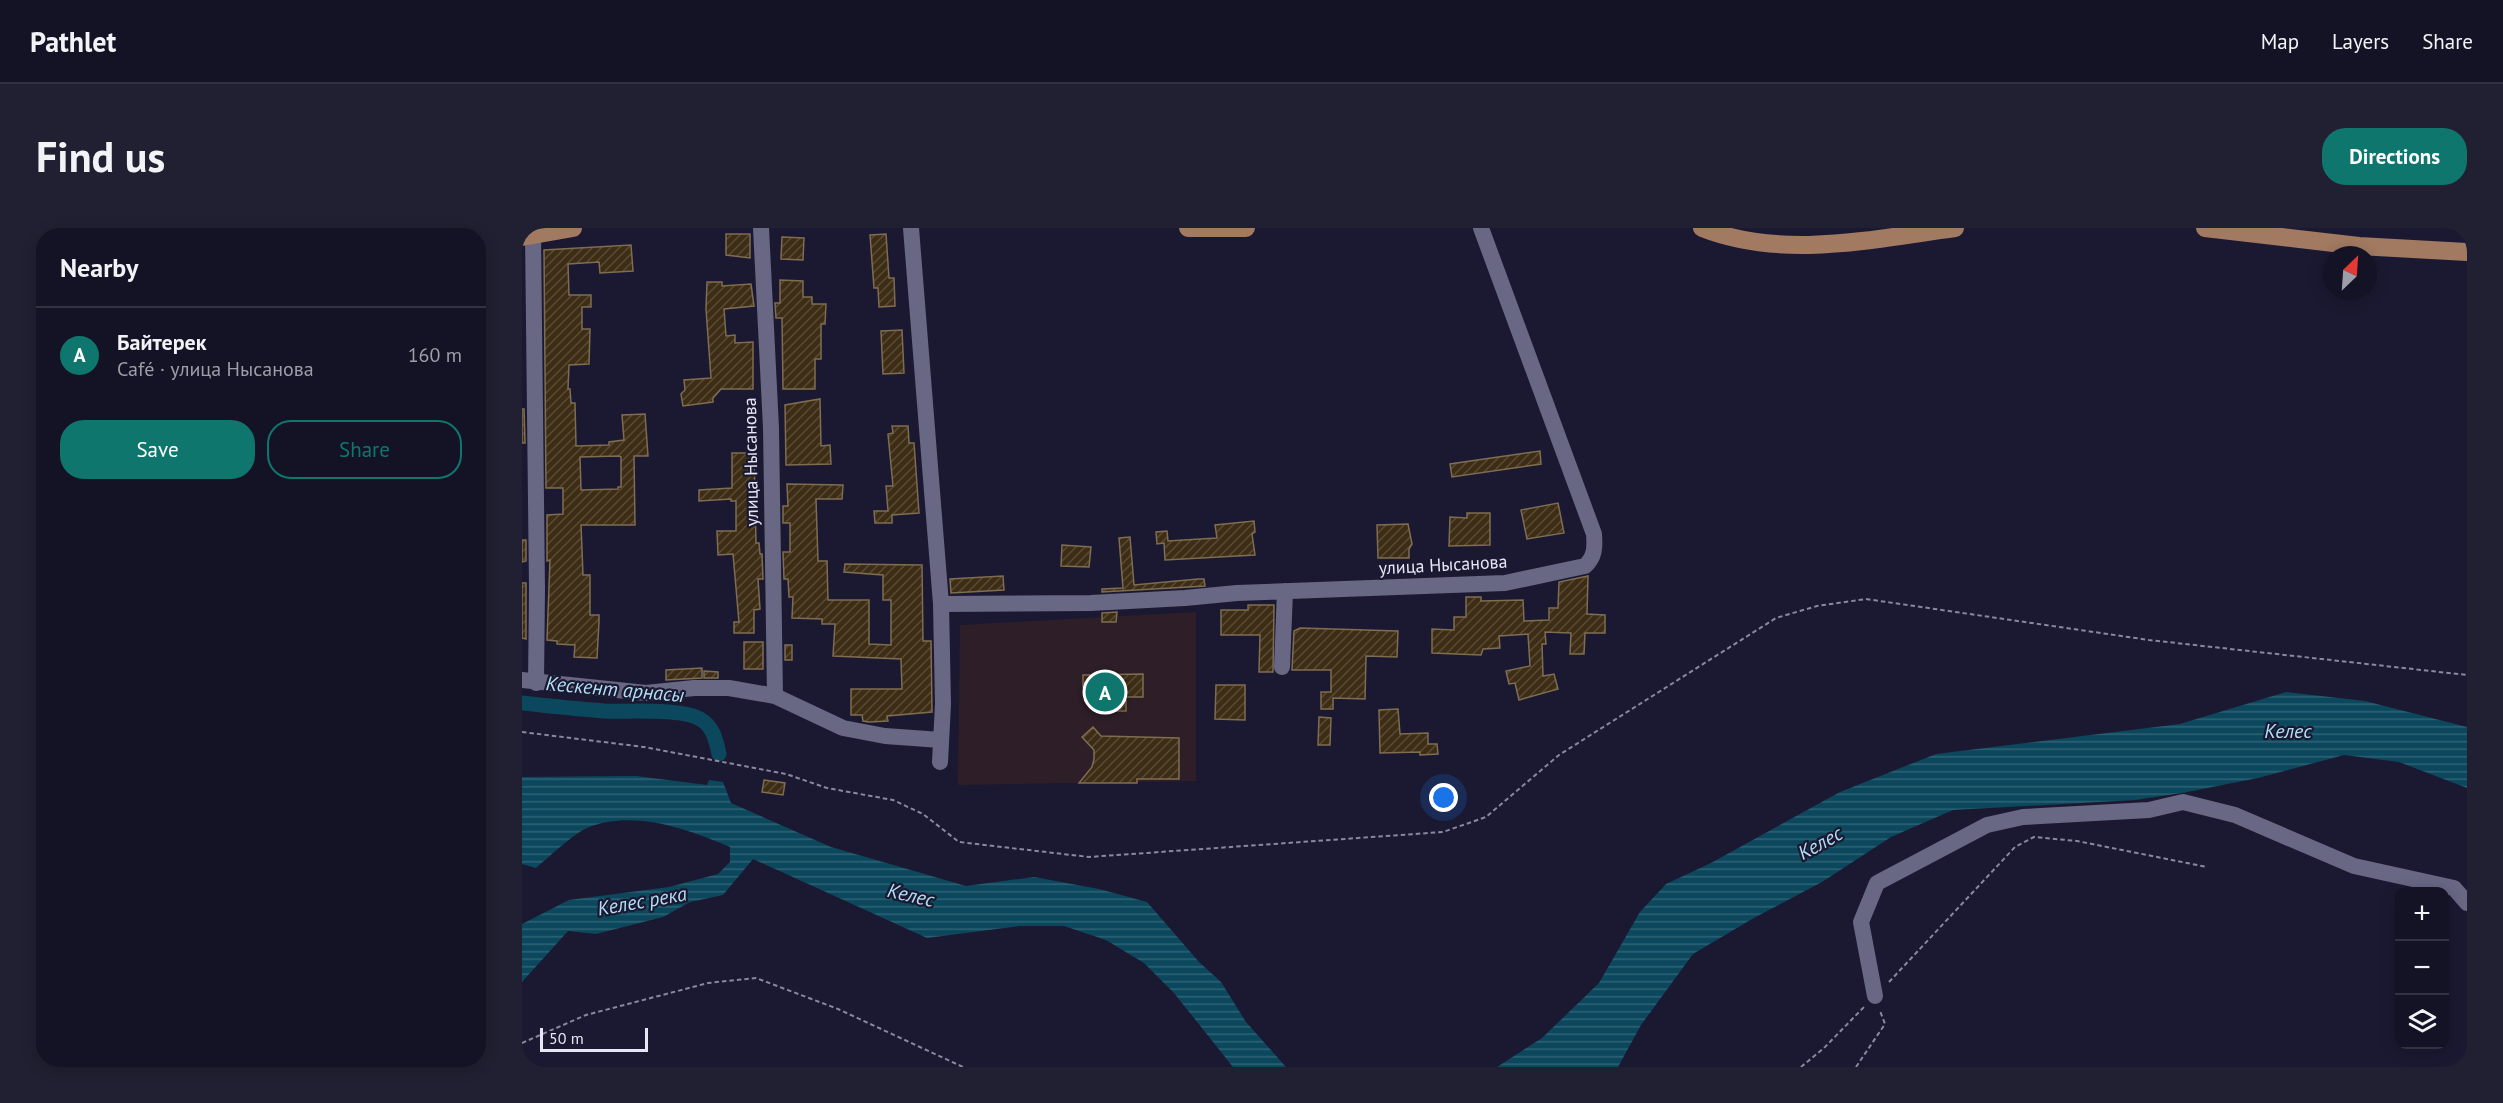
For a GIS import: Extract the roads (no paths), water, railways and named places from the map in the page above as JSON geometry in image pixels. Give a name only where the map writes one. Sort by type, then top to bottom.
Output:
[{"type":"main road","points":[[527,236],[573,228]]},
{"type":"main road","points":[[1188,228],[1235,228]]},
{"type":"main road","points":[[1702,228],[1767,243],[1823,246],[1955,228]]},
{"type":"main road","points":[[2205,228],[2291,233],[2359,246],[2467,252]]},
{"type":"street","name":"улица Нысанова","points":[[761,228],[771,428],[775,696]]},
{"type":"street","points":[[911,228],[941,604],[944,704],[940,762]]},
{"type":"street","name":"улица Нысанова","points":[[941,604],[1091,603],[1285,591],[1505,583],[1576,569],[1591,560],[1594,552],[1594,534],[1481,228]]},
{"type":"street","points":[[527,236],[529,681],[646,693],[694,688],[729,688],[775,696],[843,728],[885,736],[941,740]]},
{"type":"street","points":[[1282,667],[1285,591]]},
{"type":"street","points":[[1875,996],[1861,922],[1877,883],[1987,825],[2023,817],[2149,810],[2183,802],[2235,815],[2354,866],[2454,888],[2467,903]]},
{"type":"water","name":"Келес","points":[[2286,692],[2365,701],[2467,727],[2467,788],[2399,762],[2344,755],[2258,778],[2135,800],[1953,810],[1891,837],[1822,882],[1752,919],[1693,954],[1641,1025],[1618,1067],[1497,1067],[1542,1038],[1599,983],[1640,912],[1666,884],[1711,863],[1840,792],[1936,754],[2180,724]]},
{"type":"water","name":"Келес","points":[[636,776],[707,785],[709,780],[723,782],[731,803],[831,847],[966,886],[1034,877],[1099,889],[1147,902],[1199,962],[1221,982],[1246,1022],[1286,1067],[1233,1067],[1174,993],[1144,963],[1106,940],[1064,926],[1019,926],[927,938],[753,859],[723,895],[690,902],[663,917],[596,934],[568,931],[522,982],[522,924],[569,900],[669,887],[718,874],[730,862],[730,847],[713,840],[660,824],[623,820],[581,831],[536,868],[522,864],[522,777]]},
{"type":"waterway","name":"Кескент арнасы","points":[[522,703],[604,711],[681,713],[700,719],[711,729],[719,754]]},
{"type":"place","name":"Байтерек","points":[[1105,692]]},
{"type":"water label","name":"Келес река","points":[[642,901]]}]
